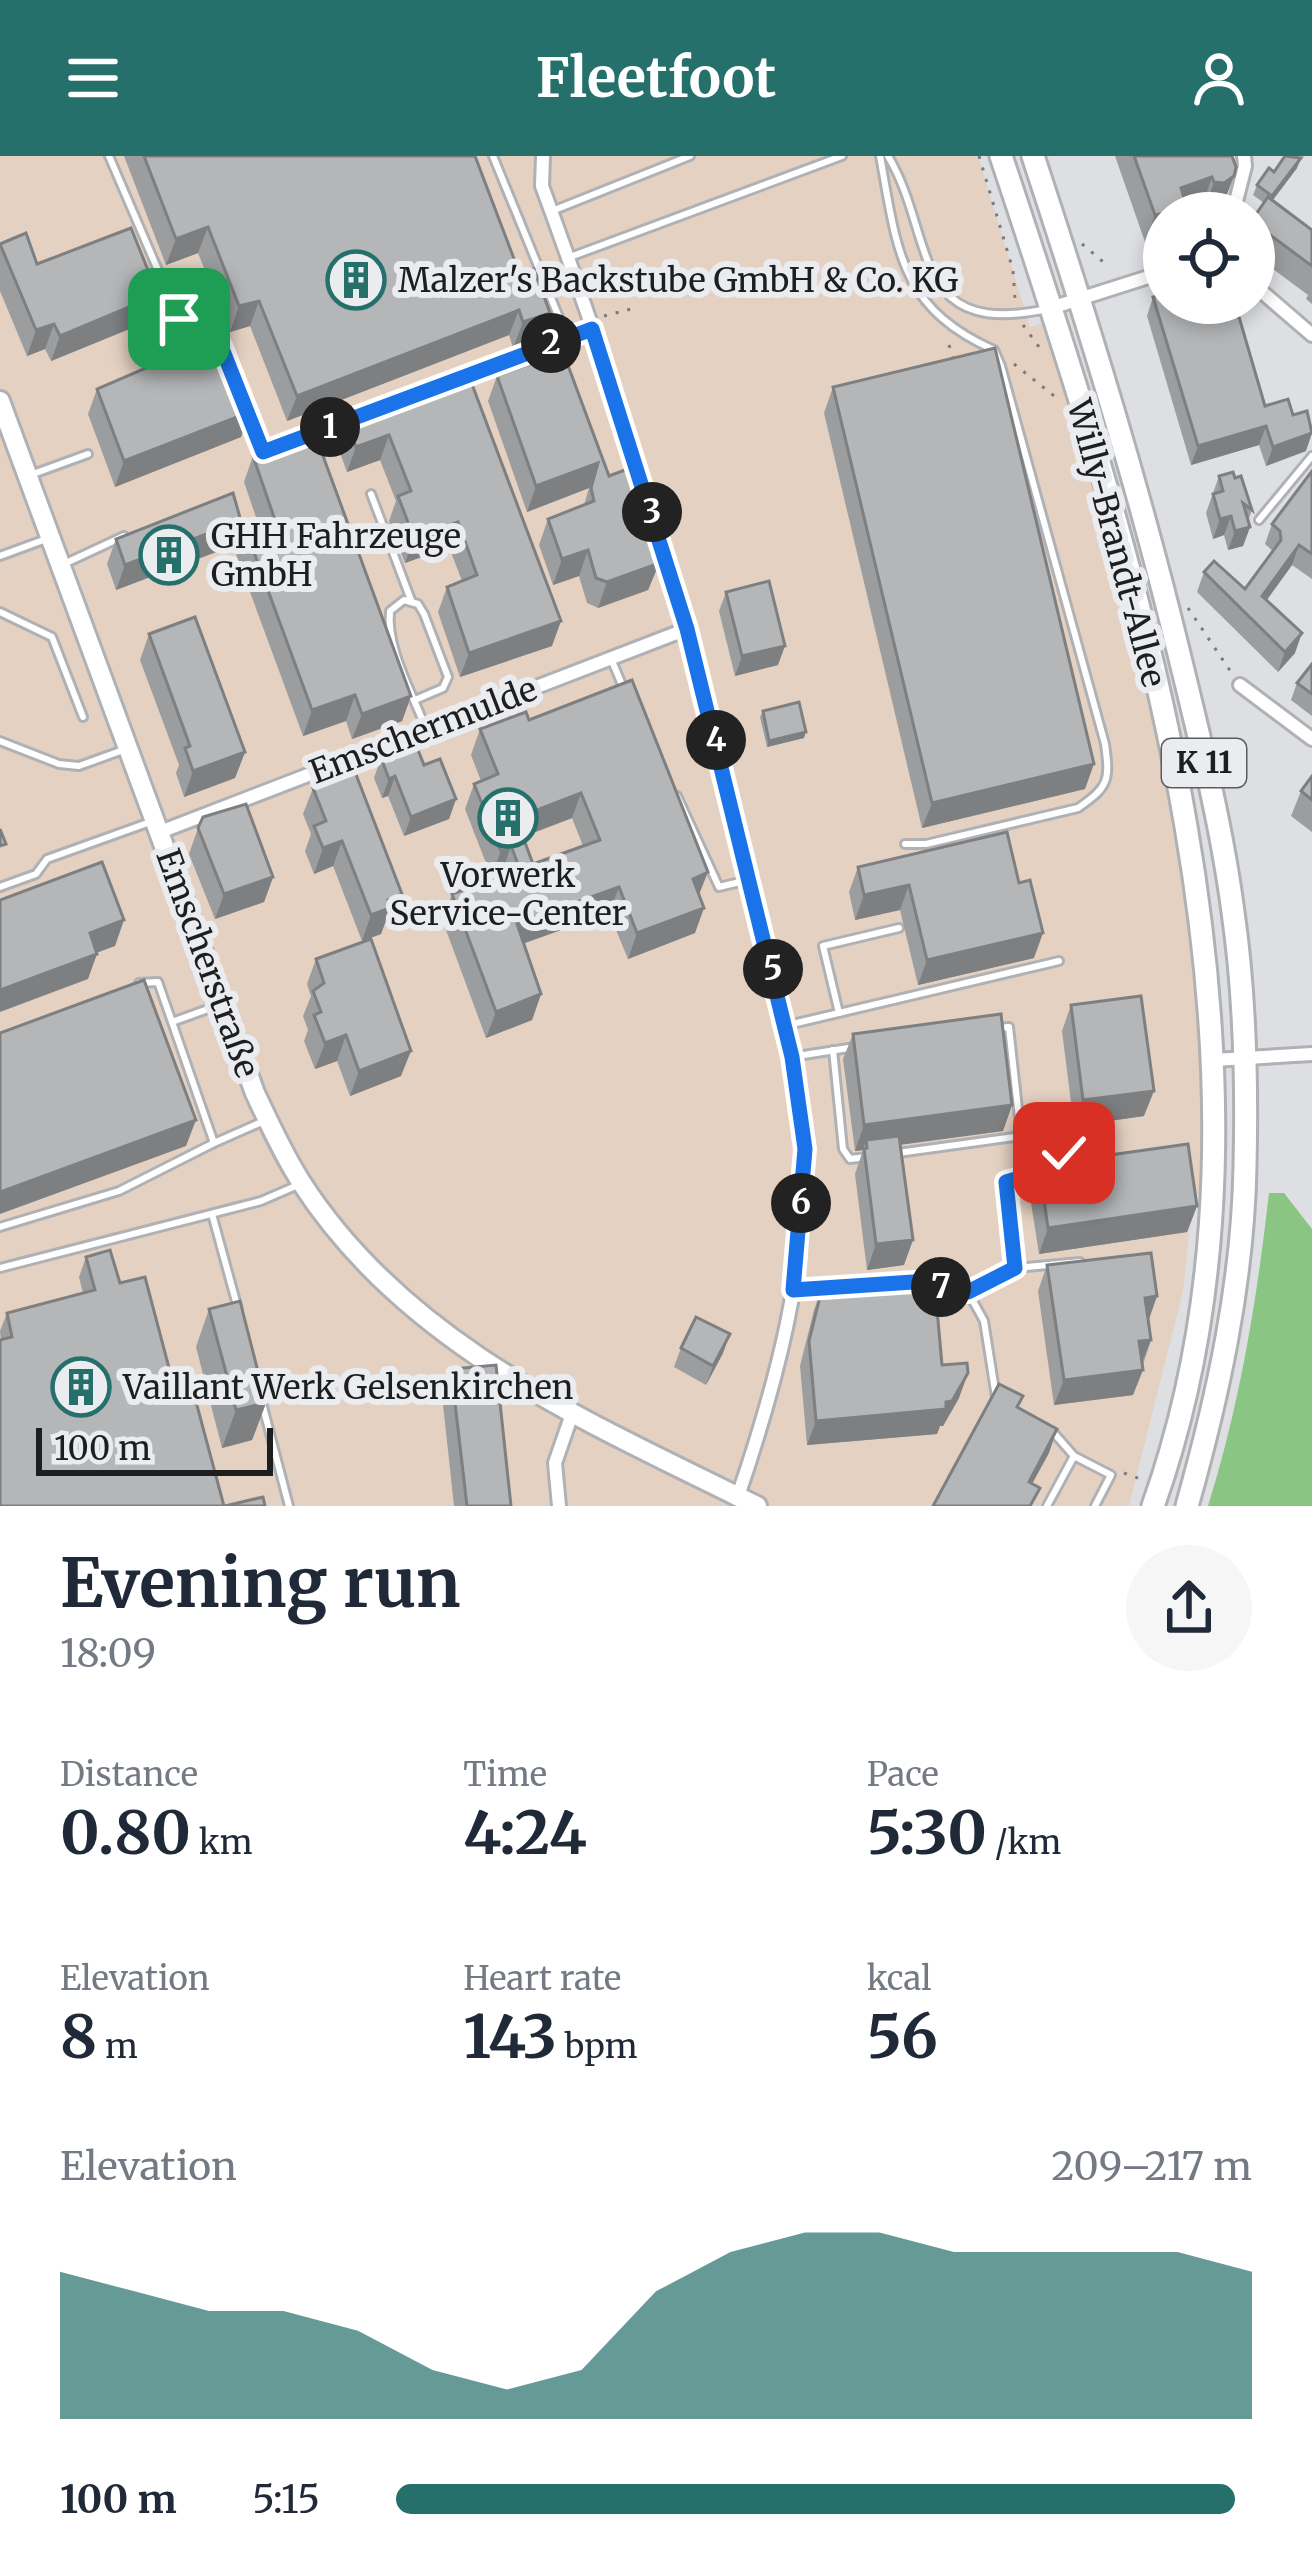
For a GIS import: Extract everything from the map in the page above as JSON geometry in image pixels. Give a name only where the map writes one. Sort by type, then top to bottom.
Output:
[{"type":"main road","name":"Willy-Brandt-Allee","points":[[1000,156],[1095,456],[1160,701],[1205,949],[1214,1060],[1215,1174],[1188,1378],[1168,1466],[1153,1506]]},
{"type":"main road","name":"Willy-Brandt-Allee","points":[[1033,156],[1132,472],[1198,731],[1234,913],[1244,1060],[1245,1170],[1230,1324],[1214,1412],[1187,1506]]},
{"type":"street","points":[[543,156],[542,186],[591,324],[687,629],[792,1057],[805,1149],[793,1290],[763,1420],[737,1496]]},
{"type":"street","points":[[1238,192],[1244,156]]},
{"type":"street","points":[[1051,308],[1143,279]]},
{"type":"street","points":[[1275,303],[1312,334]]},
{"type":"street","name":"Emscherstraße","points":[[0,401],[222,1004],[267,1118],[302,1184],[351,1249],[401,1300],[490,1368],[757,1506]]},
{"type":"street","name":"Emschermulde","points":[[158,826],[687,629]]},
{"type":"street","points":[[1240,685],[1312,739]]},
{"type":"street","points":[[1214,1060],[1312,1054]]},
{"type":"street","points":[[913,1282],[968,1292]]},
{"type":"street","points":[[793,1290],[853,1286]]},
{"type":"street","points":[[559,1506],[555,1463],[572,1414]]},
{"type":"lane","points":[[109,156],[179,319],[194,334],[221,346]]},
{"type":"lane","points":[[494,156],[567,337]]},
{"type":"lane","points":[[552,211],[690,156]]},
{"type":"lane","points":[[568,258],[842,156]]},
{"type":"lane","points":[[884,156],[926,263],[950,296],[978,312],[1018,315],[1051,308]]},
{"type":"lane","points":[[884,156],[899,251],[918,295],[956,332],[994,350],[1001,366],[1105,745],[1109,776],[1098,795],[1078,808],[926,844],[905,844]]},
{"type":"lane","points":[[238,388],[263,452],[591,324]]},
{"type":"lane","points":[[29,475],[88,454]]},
{"type":"lane","points":[[1259,520],[1312,456]]},
{"type":"lane","points":[[371,494],[411,600],[424,614],[448,677],[443,688],[415,700]]},
{"type":"lane","points":[[62,564],[143,529]]},
{"type":"lane","points":[[0,556],[52,537]]},
{"type":"lane","points":[[411,600],[396,604],[389,619],[426,729]]},
{"type":"lane","points":[[0,612],[52,637],[83,717]]},
{"type":"lane","points":[[610,658],[626,692]]},
{"type":"lane","points":[[0,741],[59,764],[79,766],[129,748]]},
{"type":"lane","points":[[671,782],[719,887],[751,880]]},
{"type":"lane","points":[[0,887],[37,874],[47,859],[158,826]]},
{"type":"lane","points":[[839,1013],[823,946],[899,928]]},
{"type":"lane","points":[[785,1026],[1059,961]]},
{"type":"lane","points":[[130,987],[148,980],[158,982],[214,1143]]},
{"type":"lane","points":[[172,1022],[222,1004]]},
{"type":"lane","points":[[893,1154],[1021,1136],[1009,1027],[987,1030]]},
{"type":"lane","points":[[792,1057],[855,1048]]},
{"type":"lane","points":[[833,1050],[843,1149],[850,1160],[872,1156]]},
{"type":"lane","points":[[0,1227],[119,1191],[267,1118]]},
{"type":"lane","points":[[1015,1268],[1006,1182],[1043,1171],[1064,1153]]},
{"type":"lane","points":[[0,1268],[261,1201],[302,1184]]},
{"type":"lane","points":[[212,1214],[242,1328]]},
{"type":"lane","points":[[1012,1408],[996,1398],[984,1321],[968,1292],[1015,1268],[1101,1259]]},
{"type":"lane","points":[[260,1395],[290,1506]]},
{"type":"lane","points":[[1044,1427],[1060,1437],[1073,1456],[1111,1475],[1095,1506]]},
{"type":"lane","points":[[1047,1506],[1073,1456]]},
{"type":"path","points":[[979,156],[1013,270],[1018,315],[1029,337],[1046,354]]},
{"type":"path","points":[[591,324],[631,309]]},
{"type":"path","points":[[949,345],[955,366]]},
{"type":"path","points":[[1001,366],[1013,363],[1059,400],[1053,377]]},
{"type":"path","points":[[1180,596],[1240,685]]},
{"type":"path","points":[[1111,1475],[1127,1472],[1148,1482]]},
{"type":"shaded area","points":[[0,156],[978,156],[1030,327],[1060,318],[1190,821],[1221,1195],[1193,1193],[1183,1292],[1129,1506],[0,1506]]},
{"type":"green space","points":[[1269,1193],[1284,1193],[1312,1229],[1312,1506],[1208,1506],[1246,1351]]},
{"type":"building","name":"Malzer's Backstube GmbH & Co. KG","points":[[144,156],[475,156],[519,272],[534,269],[550,313],[523,322],[519,310],[297,396],[259,301],[239,306],[208,227],[176,239]]},
{"type":"building","points":[[1134,156],[1232,156],[1236,167],[1234,176],[1224,183],[1212,177],[1181,188],[1182,192],[1147,192]]},
{"type":"building","points":[[1285,156],[1301,158],[1275,192],[1257,185],[1269,168],[1274,172]]},
{"type":"building","points":[[1275,202],[1312,230],[1312,266],[1275,239]]},
{"type":"building","points":[[131,228],[158,295],[60,336],[54,324],[36,330],[0,244],[26,233],[37,264]]},
{"type":"building","points":[[1161,324],[1241,324],[1265,406],[1288,399],[1293,415],[1307,411],[1312,433],[1273,447],[1266,426],[1198,446]]},
{"type":"building","points":[[220,336],[250,412],[124,461],[97,389]]},
{"type":"building","points":[[995,348],[1094,764],[932,803],[833,387]]},
{"type":"building","points":[[563,352],[609,476],[633,467],[639,470],[663,554],[657,564],[607,582],[596,578],[588,550],[562,559],[548,519],[594,501],[591,488],[598,463],[536,486],[497,376]]},
{"type":"building","points":[[470,379],[561,621],[469,653],[447,587],[477,575],[458,522],[414,538],[398,496],[411,491],[389,435],[356,447],[348,425]]},
{"type":"building","points":[[315,434],[411,696],[362,714],[355,695],[312,710],[245,528],[274,517],[253,456]]},
{"type":"building","points":[[1312,471],[1312,554],[1299,545],[1262,596],[1302,633],[1285,652],[1204,572],[1214,561],[1245,589],[1281,540],[1272,524]]},
{"type":"building","points":[[1233,472],[1235,478],[1241,476],[1252,510],[1243,503],[1250,527],[1235,531],[1231,516],[1220,519],[1213,494],[1223,491],[1219,476]]},
{"type":"building","points":[[233,493],[241,521],[125,565],[116,539]]},
{"type":"building","points":[[769,581],[785,646],[742,656],[726,592]]},
{"type":"building","points":[[195,617],[245,752],[193,771],[185,748],[190,746],[149,634]]},
{"type":"building","points":[[1312,664],[1312,694],[1297,683]]},
{"type":"building","points":[[632,680],[708,872],[693,879],[704,908],[637,933],[619,887],[517,924],[541,994],[496,1012],[452,894],[520,869],[511,846],[501,851],[474,784],[498,774],[480,729],[526,712],[529,720]],"holes":[[[581,793],[600,840],[533,864],[516,818]]]},
{"type":"building","points":[[799,702],[806,732],[769,741],[763,711]]},
{"type":"building","points":[[416,745],[424,765],[440,759],[456,799],[411,817],[395,776],[389,779],[381,758]]},
{"type":"building","points":[[355,772],[402,894],[388,900],[390,908],[371,915],[342,841],[323,848],[314,826],[326,821],[313,788]]},
{"type":"building","points":[[1312,776],[1312,800],[1301,791]]},
{"type":"building","points":[[246,804],[273,877],[224,894],[198,828],[203,817]]},
{"type":"building","points":[[1007,832],[1019,883],[1030,880],[1043,933],[927,960],[909,885],[864,895],[858,867]]},
{"type":"building","points":[[102,862],[124,920],[90,933],[97,954],[0,990],[0,900]]},
{"type":"building","points":[[371,939],[411,1051],[359,1071],[346,1035],[325,1043],[314,1015],[321,1012],[313,991],[324,983],[316,959]]},
{"type":"building","points":[[144,980],[196,1120],[0,1192],[0,1033]]},
{"type":"building","points":[[1141,996],[1154,1091],[1083,1100],[1071,1005]]},
{"type":"building","points":[[1001,1014],[1012,1105],[864,1125],[853,1034]]},
{"type":"building","points":[[899,1136],[913,1240],[876,1244],[864,1149],[866,1140]]},
{"type":"building","points":[[1188,1144],[1197,1206],[1048,1228],[1039,1165]]},
{"type":"building","name":"Vaillant Werk Gelsenkirchen","points":[[110,1250],[120,1283],[145,1277],[178,1402],[195,1398],[224,1506],[0,1506],[0,1340],[12,1337],[7,1313],[95,1290],[86,1257]]},
{"type":"building","points":[[1151,1253],[1157,1296],[1145,1298],[1151,1340],[1139,1341],[1143,1370],[1064,1380],[1047,1265]]},
{"type":"building","points":[[922,1276],[935,1287],[942,1365],[967,1363],[968,1373],[952,1401],[946,1402],[946,1409],[816,1421],[809,1341],[823,1285]]},
{"type":"building","points":[[240,1301],[266,1403],[236,1410],[209,1309]]},
{"type":"building","points":[[696,1317],[730,1334],[713,1366],[681,1348]]},
{"type":"building","points":[[496,1365],[511,1506],[467,1506],[451,1369]]},
{"type":"building","points":[[999,1384],[1023,1396],[1017,1407],[1057,1429],[1029,1482],[1040,1488],[1030,1506],[933,1506]]},
{"type":"building","points":[[263,1497],[265,1506],[225,1506]]},
{"type":"place","name":"Malzer's Backstube GmbH & Co. KG","points":[[356,280]]},
{"type":"place","name":"GHH Fahrzeuge GmbH","points":[[169,555]]},
{"type":"place","name":"Vorwerk Service-Center","points":[[508,818]]},
{"type":"place","name":"Vaillant Werk Gelsenkirchen","points":[[81,1387]]},
{"type":"route","points":[[179,319],[194,334],[221,346],[263,452],[592,329],[687,629],[792,1057],[805,1149],[793,1290],[913,1282],[968,1292],[1015,1268],[1006,1182],[1043,1171],[1064,1153]]}]
